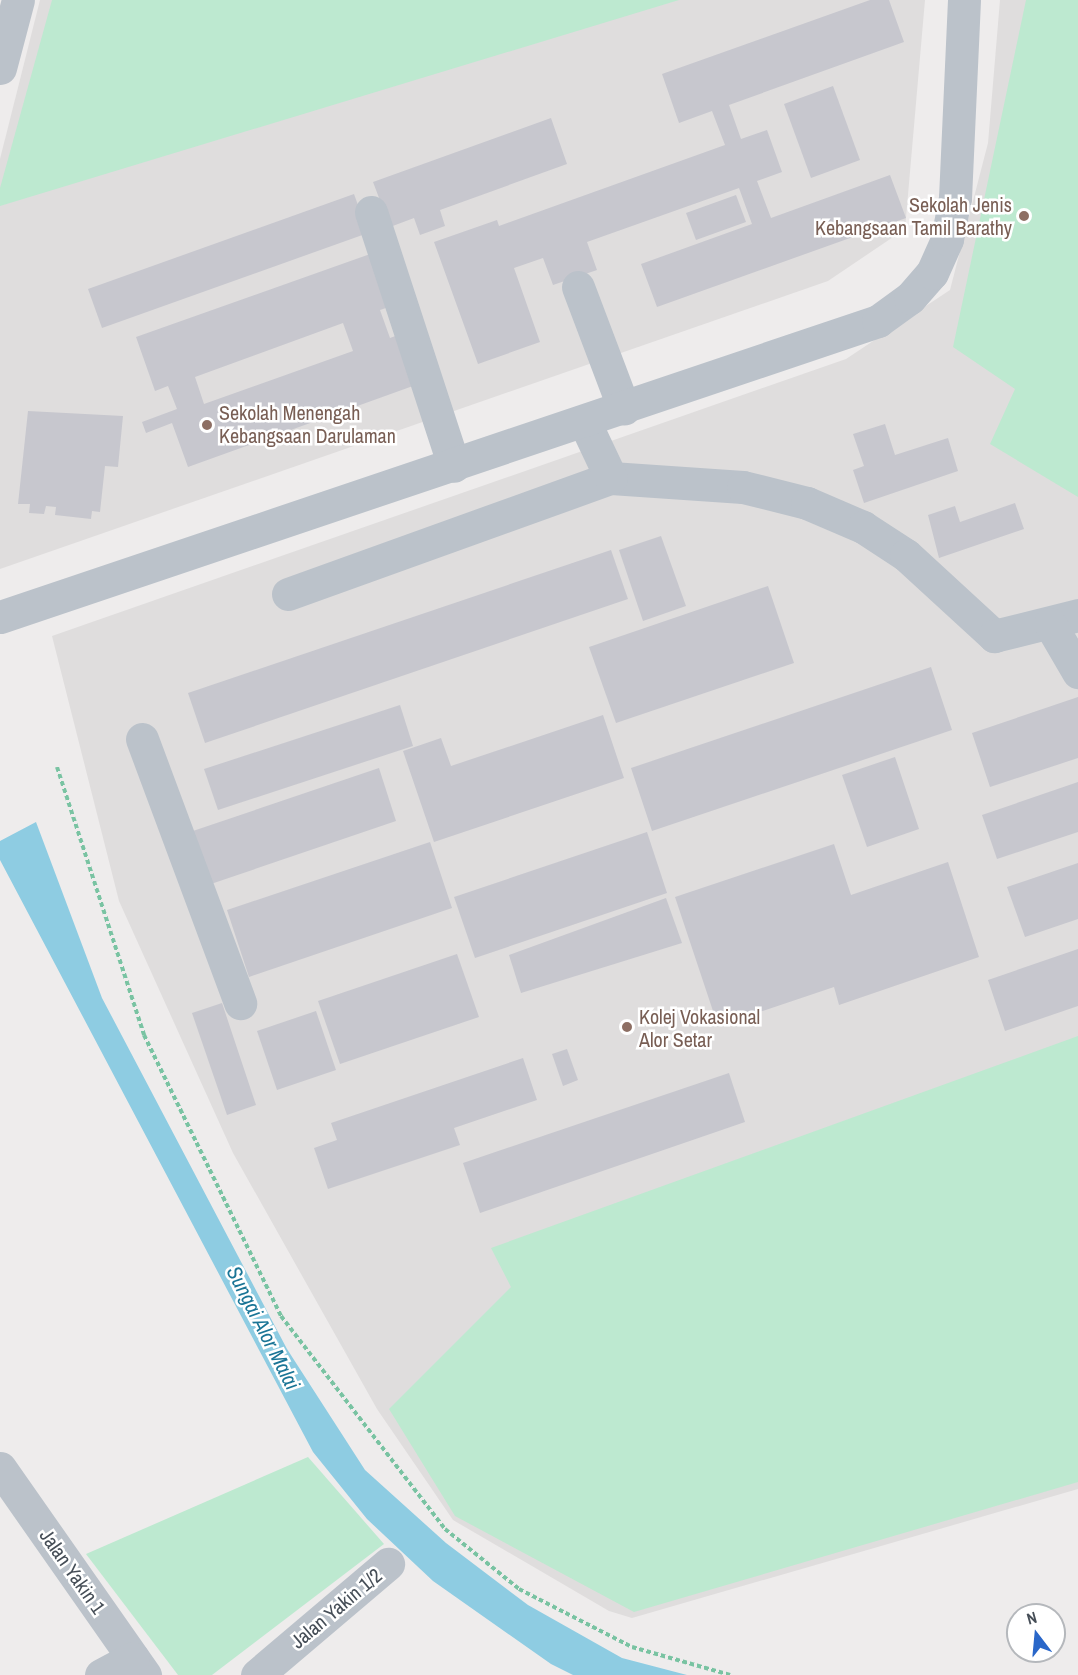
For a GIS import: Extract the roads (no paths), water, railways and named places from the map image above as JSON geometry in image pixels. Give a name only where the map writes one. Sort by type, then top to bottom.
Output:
[{"type":"street","points":[[0,68],[18,0]]},
{"type":"street","points":[[0,617],[624,409],[878,321],[910,298],[933,273],[947,239],[955,198],[964,0]]},
{"type":"street","points":[[371,212],[454,466]]},
{"type":"street","points":[[578,287],[624,409]]},
{"type":"street","points":[[584,421],[611,478]]},
{"type":"street","points":[[288,594],[611,478],[723,484],[807,503],[863,527],[906,555],[994,636],[1064,620],[1078,672]]},
{"type":"street","points":[[142,739],[240,1004]]},
{"type":"street","name":"Jalan Yakin 1","points":[[0,1468],[139,1666]]},
{"type":"street","name":"Jalan Yakin 1/2","points":[[257,1675],[388,1564]]},
{"type":"street","points":[[101,1675],[139,1666]]},
{"type":"water","name":"Sungai Alor Malai","points":[[36,822],[102,998],[287,1349],[365,1470],[446,1543],[528,1605],[622,1658],[687,1675],[573,1675],[551,1664],[433,1581],[367,1519],[313,1452],[0,860],[0,841]]},
{"type":"place","name":"Sekolah Jenis Kebangsaan Tamil Barathy","points":[[1024,216]]},
{"type":"place","name":"Sekolah Menengah Kebangsaan Darulaman","points":[[207,425]]},
{"type":"place","name":"Kolej Vokasional Alor Setar","points":[[627,1027]]}]
